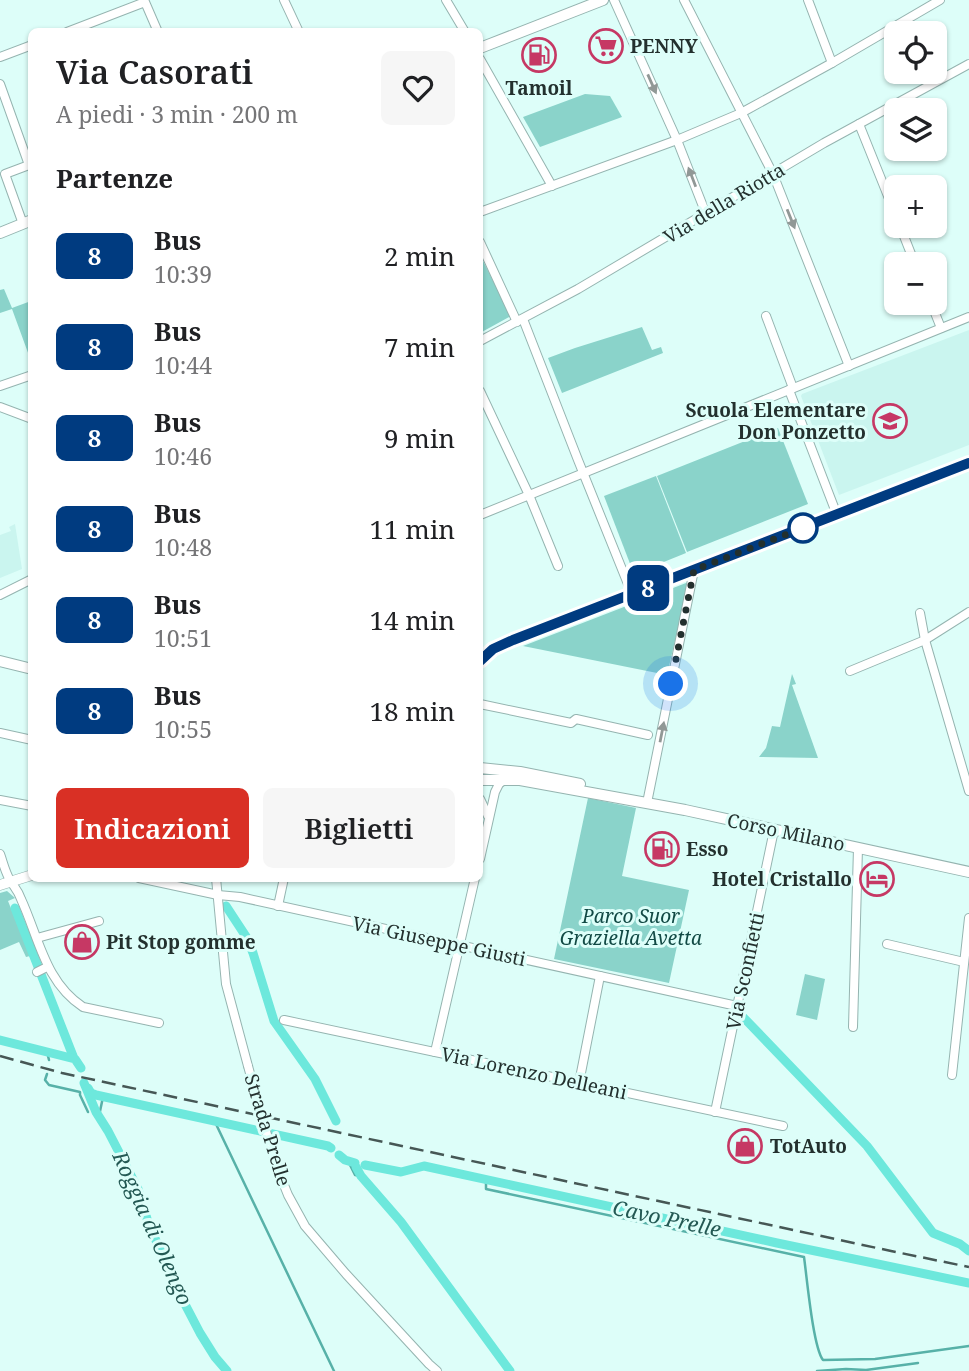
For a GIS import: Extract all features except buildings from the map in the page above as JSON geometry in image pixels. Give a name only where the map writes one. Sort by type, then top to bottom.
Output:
[{"type":"main road","points":[[483,47],[579,4],[603,0]]},
{"type":"main road","points":[[1,229],[27,222]]},
{"type":"main road","points":[[0,662],[28,667]]},
{"type":"main road","name":"Corso Milano","points":[[483,774],[520,772],[648,798],[685,810]]},
{"type":"main road","name":"Corso Milano","points":[[483,774],[504,780],[520,780],[685,810],[969,872]]},
{"type":"main road","points":[[520,780],[524,778],[647,801],[648,798]]},
{"type":"street","points":[[284,0],[297,28]]},
{"type":"street","points":[[446,0],[463,28]]},
{"type":"street","points":[[614,0],[677,140],[706,214]]},
{"type":"street","points":[[684,0],[773,174],[849,366]]},
{"type":"street","points":[[808,0],[832,64]]},
{"type":"street","points":[[483,211],[677,140],[741,113],[832,64],[940,0]]},
{"type":"street","points":[[77,28],[145,2],[156,28]]},
{"type":"street","points":[[0,57],[28,47]]},
{"type":"street","points":[[483,64],[552,186]]},
{"type":"street","name":"Via della Riotta","points":[[483,340],[578,289],[859,124],[969,64]]},
{"type":"street","points":[[0,84],[28,162]]},
{"type":"street","points":[[859,124],[884,186]]},
{"type":"street","points":[[27,222],[5,174],[28,165]]},
{"type":"street","points":[[483,248],[520,321],[632,594]]},
{"type":"street","points":[[936,315],[941,328]]},
{"type":"street","points":[[766,316],[837,514]]},
{"type":"street","points":[[483,514],[969,317]]},
{"type":"street","points":[[0,386],[28,376]]},
{"type":"street","points":[[483,397],[530,495],[558,566]]},
{"type":"street","points":[[0,407],[28,418]]},
{"type":"street","points":[[483,656],[513,640],[969,463]]},
{"type":"street","points":[[648,798],[694,570]]},
{"type":"street","points":[[0,595],[28,581]]},
{"type":"street","points":[[850,671],[925,640],[969,612]]},
{"type":"street","points":[[920,613],[925,640],[969,790]]},
{"type":"street","points":[[483,705],[570,723],[576,719],[648,735]]},
{"type":"street","points":[[0,733],[28,739]]},
{"type":"street","points":[[483,845],[495,792],[504,780]]},
{"type":"street","points":[[0,800],[28,805]]},
{"type":"street","points":[[483,804],[488,822]]},
{"type":"street","points":[[483,810],[488,822]]},
{"type":"street","name":"Via Sconfietti","points":[[715,1112],[774,830]]},
{"type":"street","points":[[853,1027],[858,848]]},
{"type":"street","points":[[0,854],[4,884]]},
{"type":"street","points":[[4,884],[28,876]]},
{"type":"street","name":"Via Giuseppe Giusti","points":[[158,882],[240,897],[737,1006]]},
{"type":"street","name":"Strada Prelle","points":[[216,882],[226,984],[274,1160],[288,1195],[305,1226],[354,1283],[437,1371]]},
{"type":"street","points":[[278,906],[283,882]]},
{"type":"street","points":[[435,1052],[474,882]]},
{"type":"street","points":[[4,884],[17,888],[37,937],[42,970],[73,1001],[83,1007],[159,1023]]},
{"type":"street","points":[[952,1075],[969,918]]},
{"type":"street","points":[[37,937],[99,921]]},
{"type":"street","points":[[887,944],[964,962]]},
{"type":"street","points":[[579,1083],[600,976]]},
{"type":"street","name":"Via Lorenzo Delleani","points":[[284,1020],[783,1126]]},
{"type":"shaded area","name":"Scuola Elementare Don Ponzetto","points":[[969,330],[969,445],[839,495],[802,394]]},
{"type":"shaded area","points":[[15,524],[22,569],[0,578],[0,535],[11,531],[9,527]]},
{"type":"green space","points":[[585,94],[610,96],[622,117],[540,147],[523,117]]},
{"type":"green space","points":[[483,261],[511,316],[483,331]]},
{"type":"green space","points":[[4,289],[12,308],[28,302],[28,353],[12,309],[0,313],[0,290]]},
{"type":"green space","points":[[642,327],[652,350],[661,347],[663,353],[562,393],[548,358]]},
{"type":"green space","points":[[778,428],[808,504],[687,552],[657,476]]},
{"type":"green space","points":[[656,476],[686,553],[634,574],[604,496]]},
{"type":"green space","points":[[686,583],[688,585],[667,675],[523,646]]},
{"type":"green space","points":[[792,674],[796,684],[792,685],[818,758],[759,757],[766,748],[772,726],[780,727]]},
{"type":"green space","name":"Parco Suor Graziella Avetta","points":[[588,798],[636,808],[622,876],[689,890],[669,983],[554,959]]},
{"type":"green space","points":[[7,891],[15,898],[8,901],[30,956],[26,957],[19,942],[0,950],[0,893]]},
{"type":"green space","points":[[805,974],[825,979],[817,1020],[796,1015]]},
{"type":"waterway","points":[[226,906],[247,938],[274,1021],[315,1079],[336,1121]]},
{"type":"waterway","name":"Roggia di Olengo","points":[[15,908],[73,1056]]},
{"type":"waterway","points":[[743,1017],[867,1146],[933,1233],[960,1244],[969,1251]]},
{"type":"waterway","name":"Cavo Prelle","points":[[0,1040],[75,1059],[81,1068]]},
{"type":"waterway","name":"Cavo Prelle","points":[[47,1052],[49,1060]]},
{"type":"waterway","points":[[47,1074],[45,1080],[49,1085],[80,1092],[88,1112]]},
{"type":"waterway","name":"Roggia di Olengo","points":[[84,1083],[96,1112],[138,1189],[148,1222],[176,1287],[200,1333],[227,1371]]},
{"type":"waterway","name":"Cavo Prelle","points":[[88,1088],[96,1095],[331,1148]]},
{"type":"waterway","points":[[99,1116],[103,1097]]},
{"type":"waterway","points":[[215,1122],[334,1371]]},
{"type":"waterway","name":"Cavo Prelle","points":[[339,1155],[355,1163]]},
{"type":"waterway","points":[[348,1161],[355,1175],[361,1176]]},
{"type":"waterway","name":"Cavo Prelle","points":[[365,1165],[401,1172],[424,1166],[969,1283]]},
{"type":"waterway","points":[[356,1167],[401,1222],[510,1371]]},
{"type":"waterway","points":[[486,1179],[486,1189],[804,1257],[813,1327],[823,1360],[875,1359],[969,1346]]},
{"type":"waterway","points":[[817,1371],[866,1370],[918,1363]]},
{"type":"railway","points":[[0,1056],[62,1073],[969,1267]]},
{"type":"bus line","name":"8","points":[[483,658],[493,649],[513,640],[969,463]]},
{"type":"place","name":"PENNY","points":[[606,46]]},
{"type":"place","name":"Tamoil","points":[[539,55]]},
{"type":"place","name":"Scuola Elementare Don Ponzetto","points":[[890,421]]},
{"type":"place","name":"Esso","points":[[662,849]]},
{"type":"place","name":"Hotel Cristallo","points":[[877,879]]},
{"type":"place","name":"Pit Stop gomme","points":[[82,942]]},
{"type":"place","name":"TotAuto","points":[[745,1146]]},
{"type":"route","points":[[671,684],[694,570],[813,524],[803,528]]}]
